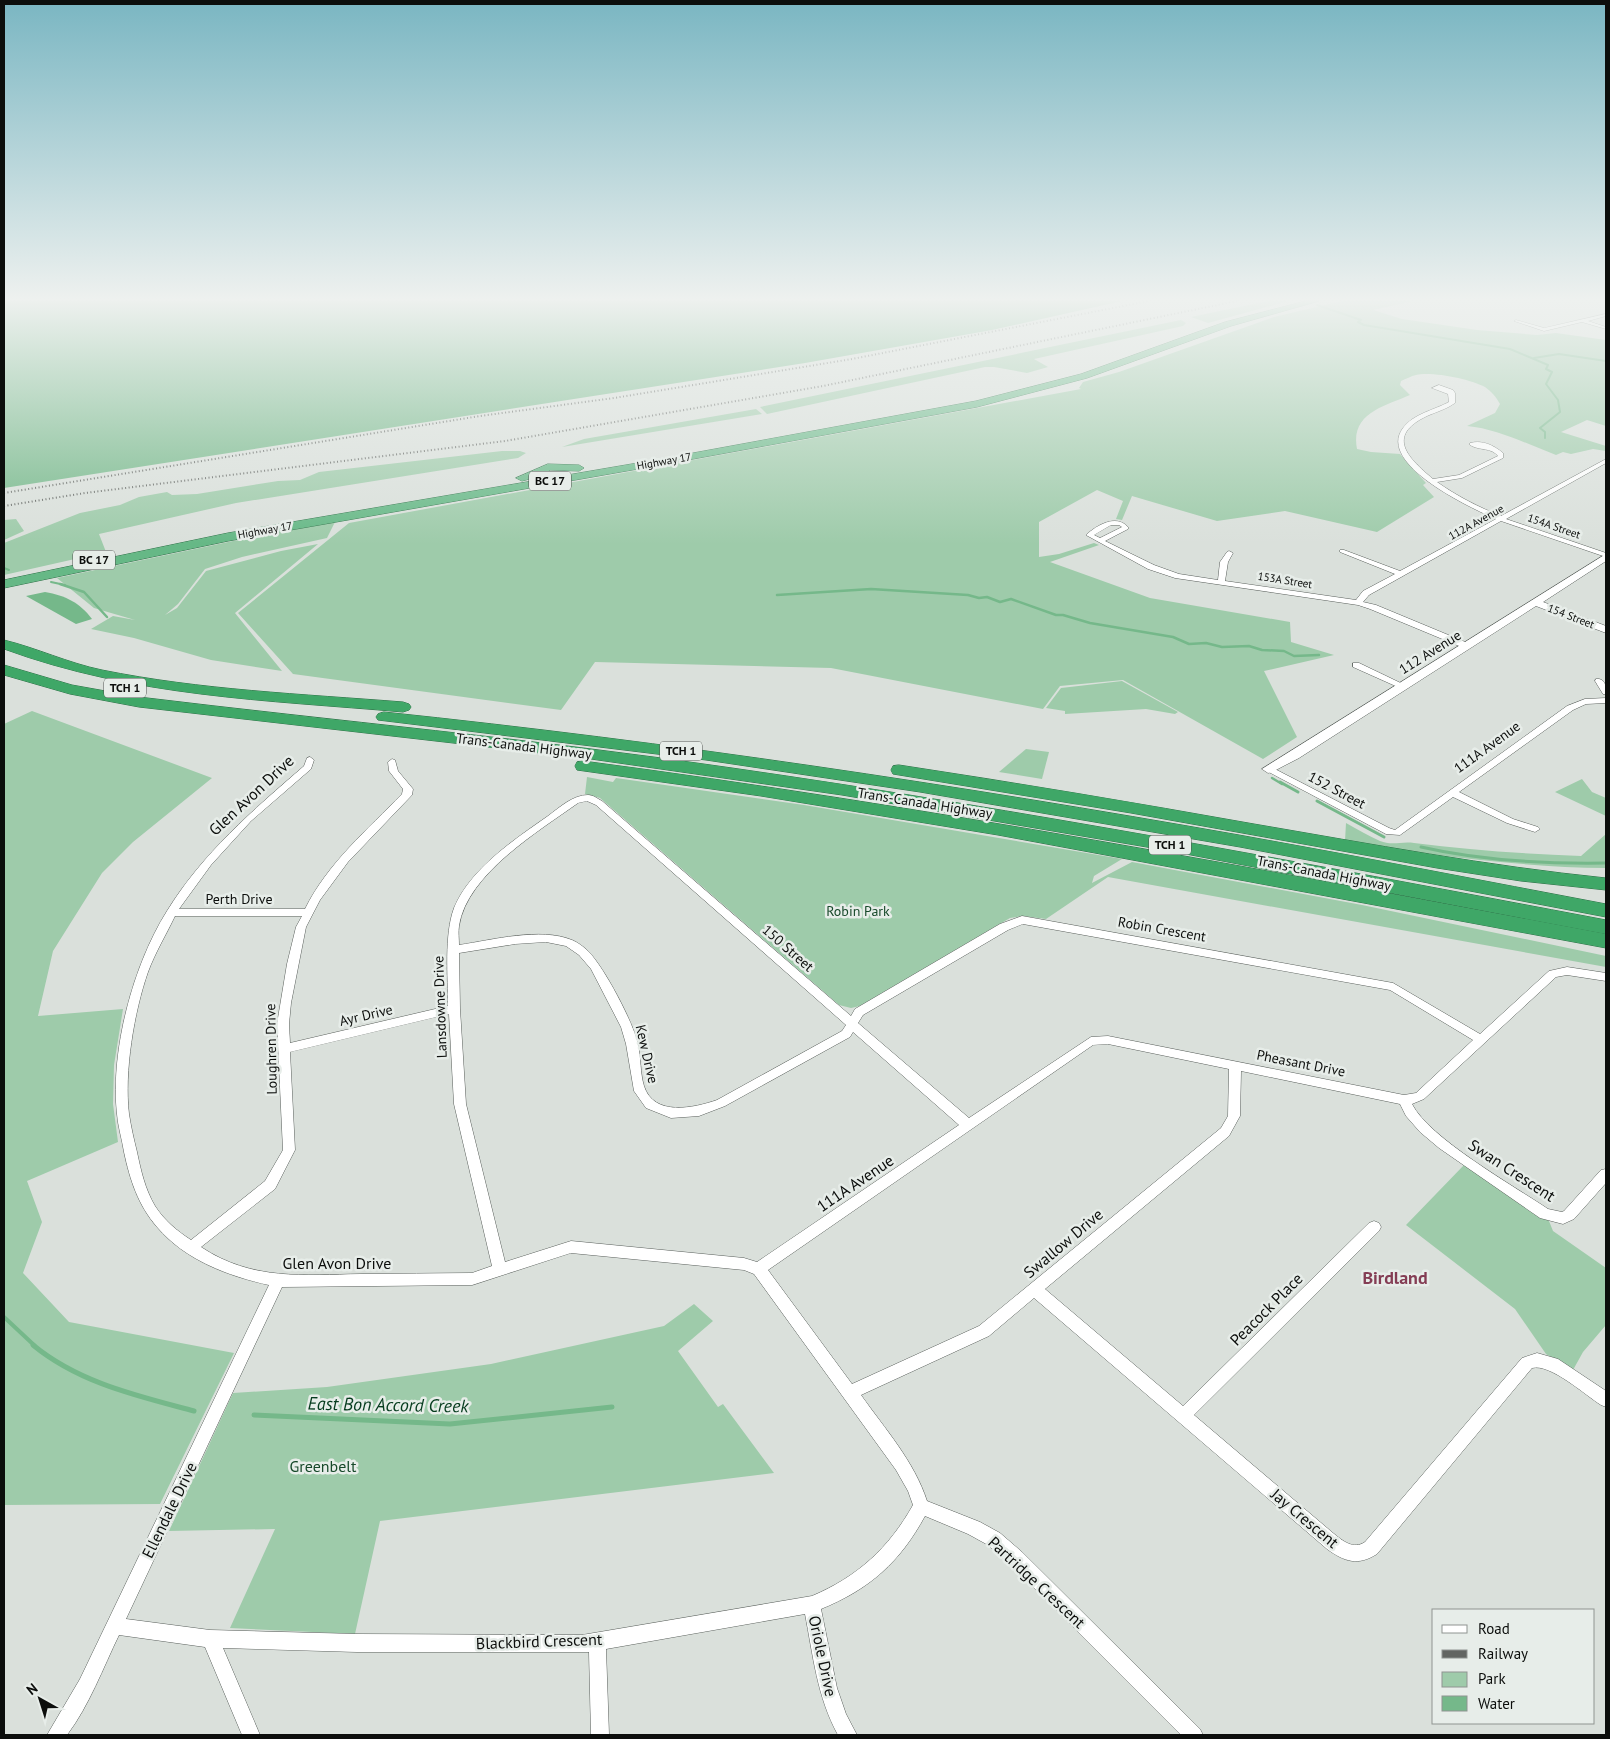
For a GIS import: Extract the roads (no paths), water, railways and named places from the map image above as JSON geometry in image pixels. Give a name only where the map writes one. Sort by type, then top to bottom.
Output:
[{"type":"highway","name":"Highway 17","points":[[4,580],[184,541],[551,471],[683,452],[924,411],[1004,395],[1048,382]]},
{"type":"highway","name":"Highway 17","points":[[4,584],[180,546],[945,410],[1037,390],[1063,382]]},
{"type":"highway","points":[[551,471],[564,476],[771,442]]},
{"type":"highway","points":[[328,520],[378,508],[544,479],[552,477],[551,471]]},
{"type":"highway","points":[[4,644],[52,662],[95,673],[158,684],[243,709],[990,828],[1325,887],[1606,941]]},
{"type":"highway","name":"TCH 1","points":[[4,656],[40,669],[116,687],[243,709]]},
{"type":"highway","name":"TCH 1","points":[[4,670],[26,678],[104,696],[243,709]]},
{"type":"highway","points":[[4,682],[94,704],[519,718],[745,747],[1020,789],[1516,874],[1606,884]]},
{"type":"highway","name":"Trans-Canada Highway","points":[[243,709],[511,730],[739,759],[997,799],[1244,842],[1606,911]]},
{"type":"highway","name":"Trans-Canada Highway","points":[[243,709],[732,773],[1147,841],[1606,927]]},
{"type":"highway","points":[[1244,842],[1327,852],[1518,883],[1606,894]]},
{"type":"highway","points":[[1399,855],[1515,869],[1606,873]]},
{"type":"highway","points":[[1455,912],[1606,946]]},
{"type":"street","name":"154A Street","points":[[1452,393],[1452,403],[1411,423],[1400,436],[1400,446],[1406,457],[1430,481],[1458,499],[1499,517],[1606,556]]},
{"type":"street","points":[[1430,481],[1460,477],[1501,457],[1501,454],[1488,448]]},
{"type":"street","name":"112A Avenue","points":[[1358,603],[1366,593],[1499,517],[1606,460]]},
{"type":"street","name":"153A Street","points":[[1101,540],[1160,571],[1194,579],[1221,581],[1358,603],[1373,607],[1467,646]]},
{"type":"street","points":[[1342,551],[1401,574]]},
{"type":"street","points":[[1221,581],[1224,562],[1229,553]]},
{"type":"street","name":"112 Avenue","points":[[1268,770],[1404,686],[1606,556]]},
{"type":"street","name":"154 Street","points":[[1535,602],[1606,630]]},
{"type":"street","points":[[1356,665],[1404,686]]},
{"type":"street","points":[[1599,681],[1606,692]]},
{"type":"street","name":"111A Avenue","points":[[1393,833],[1399,832],[1570,708],[1585,702],[1606,701]]},
{"type":"street","name":"Glen Avon Drive","points":[[310,760],[308,767],[264,804],[218,849],[171,913],[151,952],[134,1000],[125,1048],[122,1100],[128,1140],[140,1189],[151,1210],[162,1224],[175,1237],[209,1260],[245,1274],[278,1282],[472,1279],[571,1247],[744,1264],[760,1269]]},
{"type":"street","name":"Loughren Drive","points":[[192,1247],[270,1185],[289,1150],[283,1024],[287,989],[296,945],[308,912],[344,860],[408,794],[408,789],[394,771],[392,762]]},
{"type":"street","name":"152 Street","points":[[1268,770],[1393,833]]},
{"type":"street","points":[[1453,793],[1510,821],[1535,829]]},
{"type":"street","name":"Lansdowne Drive","points":[[500,1270],[460,1104],[454,1009],[454,926],[460,907],[485,872],[521,839],[571,803],[584,798]]},
{"type":"street","name":"150 Street","points":[[584,798],[599,803],[969,1126]]},
{"type":"street","name":"Perth Drive","points":[[171,913],[308,912]]},
{"type":"street","name":"Robin Crescent","points":[[852,1024],[859,1012],[1012,923],[1028,920],[1394,987],[1480,1039]]},
{"type":"street","name":"Kew Drive","points":[[453,950],[515,940],[546,938],[569,943],[583,952],[600,975],[627,1027],[632,1044],[638,1088],[650,1106],[671,1113],[699,1111],[721,1103],[846,1034],[852,1024]]},
{"type":"street","points":[[1404,1100],[1420,1096],[1553,974],[1567,971],[1606,977]]},
{"type":"street","name":"Ayr Drive","points":[[285,1049],[454,1009]]},
{"type":"street","name":"Pheasant Drive","points":[[969,1126],[1086,1044],[1096,1039],[1404,1100]]},
{"type":"street","name":"Swallow Drive","points":[[849,1393],[976,1336],[1229,1127],[1234,1116],[1234,1065]]},
{"type":"street","name":"Swan Crescent","points":[[1404,1100],[1407,1110],[1438,1141],[1545,1214],[1563,1218],[1569,1215],[1606,1174]]},
{"type":"street","name":"111A Avenue","points":[[760,1269],[969,1126]]},
{"type":"street","name":"Peacock Place","points":[[1183,1416],[1374,1227]]},
{"type":"street","points":[[760,1269],[902,1464],[915,1488],[920,1506]]},
{"type":"street","name":"Ellendale Drive","points":[[56,1735],[66,1722],[86,1685],[278,1282]]},
{"type":"street","name":"Jay Crescent","points":[[1034,1289],[1335,1545],[1351,1554],[1366,1553],[1527,1363],[1537,1360],[1553,1364],[1606,1400]]},
{"type":"street","name":"Blackbird Crescent","points":[[114,1626],[210,1639],[376,1643],[582,1644],[597,1642],[812,1604],[835,1595],[858,1583],[898,1546],[920,1506]]},
{"type":"street","name":"Partridge Crescent","points":[[920,1506],[974,1528],[994,1539],[1016,1558],[1194,1735]]},
{"type":"street","name":"Oriole Drive","points":[[812,1604],[824,1673],[831,1700],[848,1735]]},
{"type":"street","points":[[210,1639],[250,1735]]},
{"type":"street","points":[[597,1642],[600,1735]]},
{"type":"water","points":[[4,382],[682,382],[4,488]]},
{"type":"water","points":[[45,592],[72,601],[92,619],[76,624],[26,596]]},
{"type":"waterway","points":[[1545,438],[1545,432],[1540,428],[1560,412],[1558,400],[1546,384],[1547,382]]},
{"type":"waterway","points":[[4,568],[9,570]]},
{"type":"waterway","points":[[51,582],[65,585]]},
{"type":"waterway","points":[[60,584],[84,592],[107,617]]},
{"type":"waterway","points":[[777,595],[871,589],[968,595],[979,598],[987,597],[1000,602],[1011,599],[1056,615],[1063,615],[1090,623],[1173,637],[1189,644],[1206,643],[1222,647],[1249,646],[1262,650],[1284,651],[1294,656],[1319,655]]},
{"type":"waterway","points":[[1272,778],[1282,784]]},
{"type":"waterway","points":[[1280,782],[1298,792]]},
{"type":"waterway","points":[[1317,801],[1384,837]]},
{"type":"waterway","points":[[1421,847],[1467,856],[1513,861],[1606,863]]},
{"type":"waterway","name":"East Bon Accord Creek","points":[[4,1317],[35,1346]]},
{"type":"waterway","name":"East Bon Accord Creek","points":[[33,1345],[51,1358],[89,1379],[131,1394],[194,1411]]},
{"type":"waterway","name":"East Bon Accord Creek","points":[[254,1415],[450,1424],[612,1407]]},
{"type":"railway","points":[[4,493],[480,416],[614,398],[711,382]]},
{"type":"railway","points":[[4,506],[85,493],[505,441],[842,382]]},
{"type":"district","name":"Birdland","points":[[1395,1278]]},
{"type":"park label","name":"Robin Park","points":[[858,911]]},
{"type":"park label","name":"Greenbelt","points":[[323,1466]]}]
